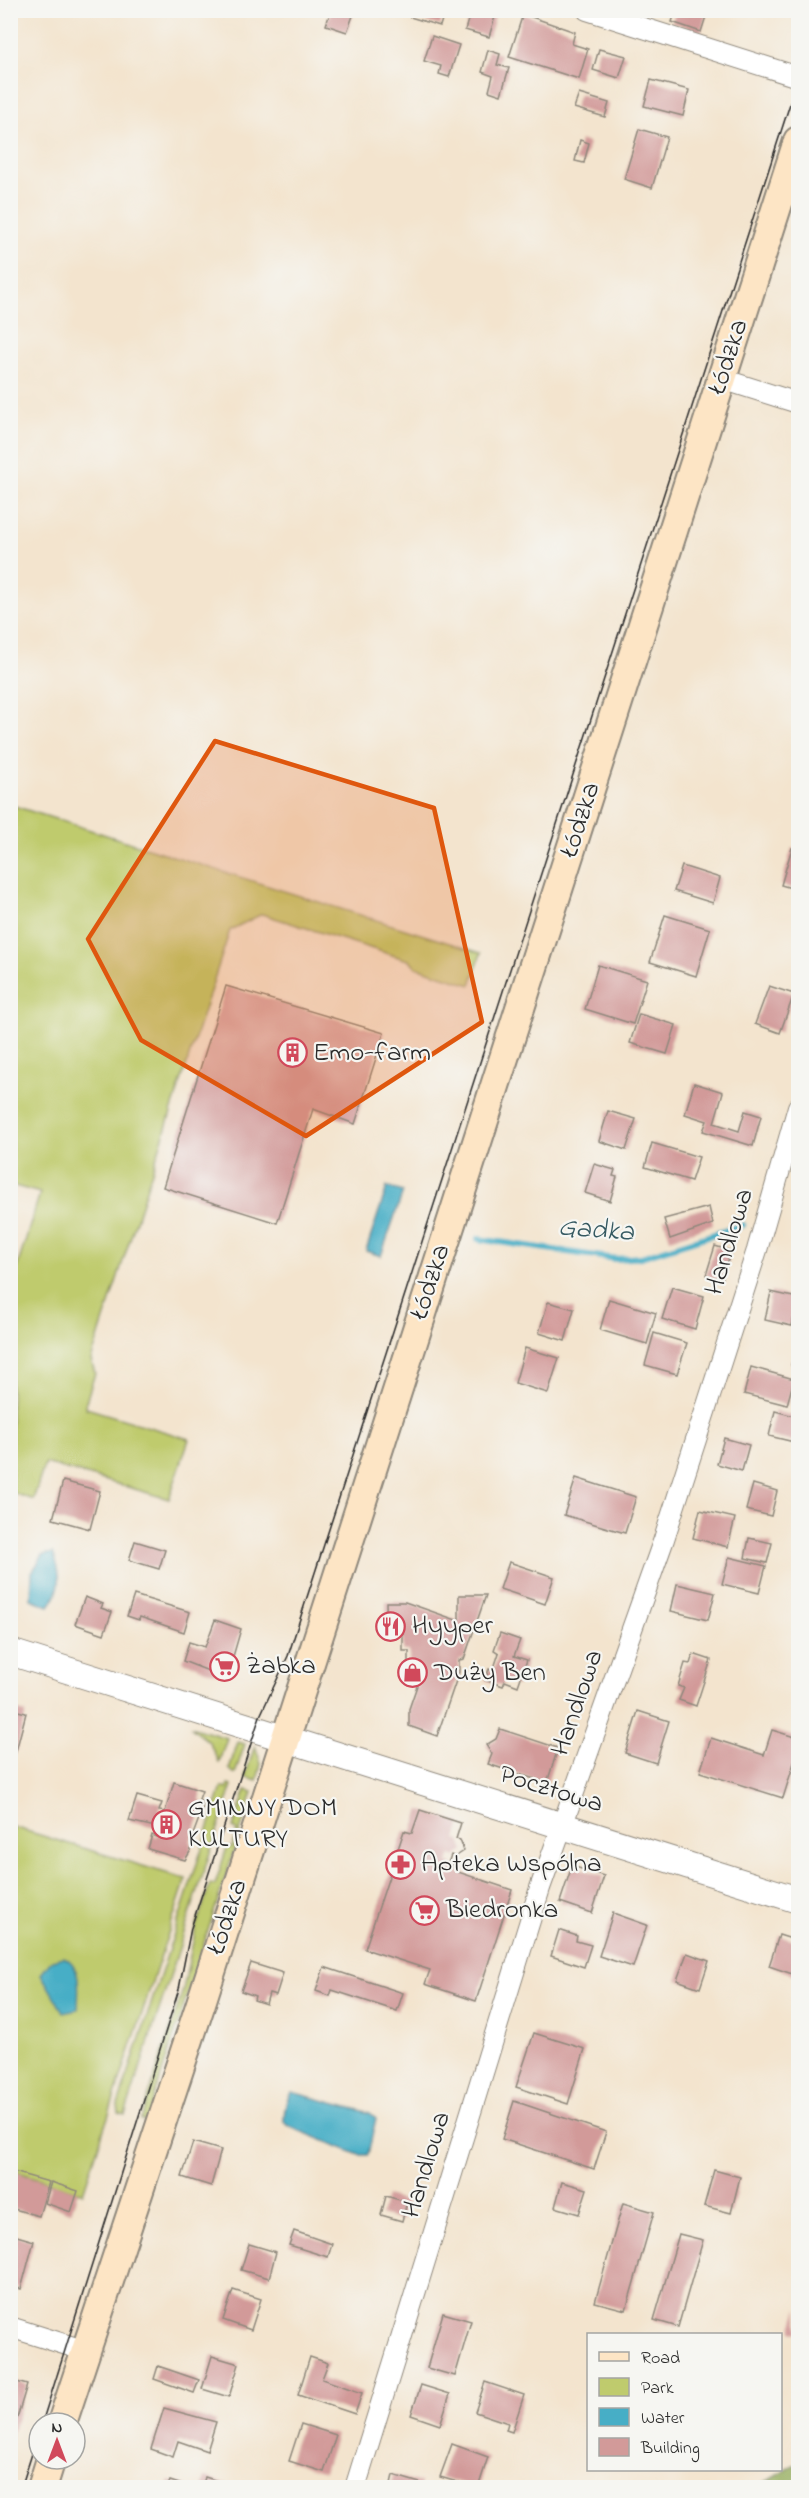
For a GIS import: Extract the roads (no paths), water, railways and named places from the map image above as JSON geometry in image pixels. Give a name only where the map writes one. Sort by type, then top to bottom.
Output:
[{"type":"main road","name":"Łódzka","points":[[66,2411],[285,1738],[798,141]]},
{"type":"main road","points":[[42,2487],[47,2471]]},
{"type":"street","points":[[587,10],[798,76]]},
{"type":"street","points":[[722,379],[798,403]]},
{"type":"street","name":"Handlowa","points":[[355,2487],[540,1888],[664,1539],[757,1250],[798,1107]]},
{"type":"street","name":"Pocztowa","points":[[10,1652],[798,1900]]},
{"type":"street","points":[[10,2327],[86,2350]]},
{"type":"water","points":[[387,1187],[403,1192],[381,1256],[366,1251]]},
{"type":"water","points":[[53,1553],[58,1567],[59,1587],[49,1606],[31,1599],[32,1572],[43,1555]]},
{"type":"water","points":[[64,1957],[70,1961],[77,1973],[78,2009],[63,2012],[41,1974],[52,1960]]},
{"type":"water","points":[[292,2092],[370,2113],[376,2118],[368,2155],[359,2155],[288,2126],[284,2122],[285,2110]]},
{"type":"waterway","name":"Gadka","points":[[478,1239],[616,1259],[641,1257],[743,1225]]},
{"type":"tram line","points":[[46,2411],[179,1989],[191,1928],[260,1716],[288,1656],[798,79]]},
{"type":"tram line","points":[[21,2488],[27,2469]]},
{"type":"place","name":"Emo-farm","points":[[292,1053]]},
{"type":"place","name":"Hyyper","points":[[391,1626]]},
{"type":"place","name":"Żabka","points":[[225,1666]]},
{"type":"place","name":"Duży Ben","points":[[413,1673]]},
{"type":"place","name":"GMINNY DOM KULTURY","points":[[167,1824]]},
{"type":"place","name":"Apteka Wspólna","points":[[400,1864]]},
{"type":"place","name":"Biedronka","points":[[425,1910]]}]
